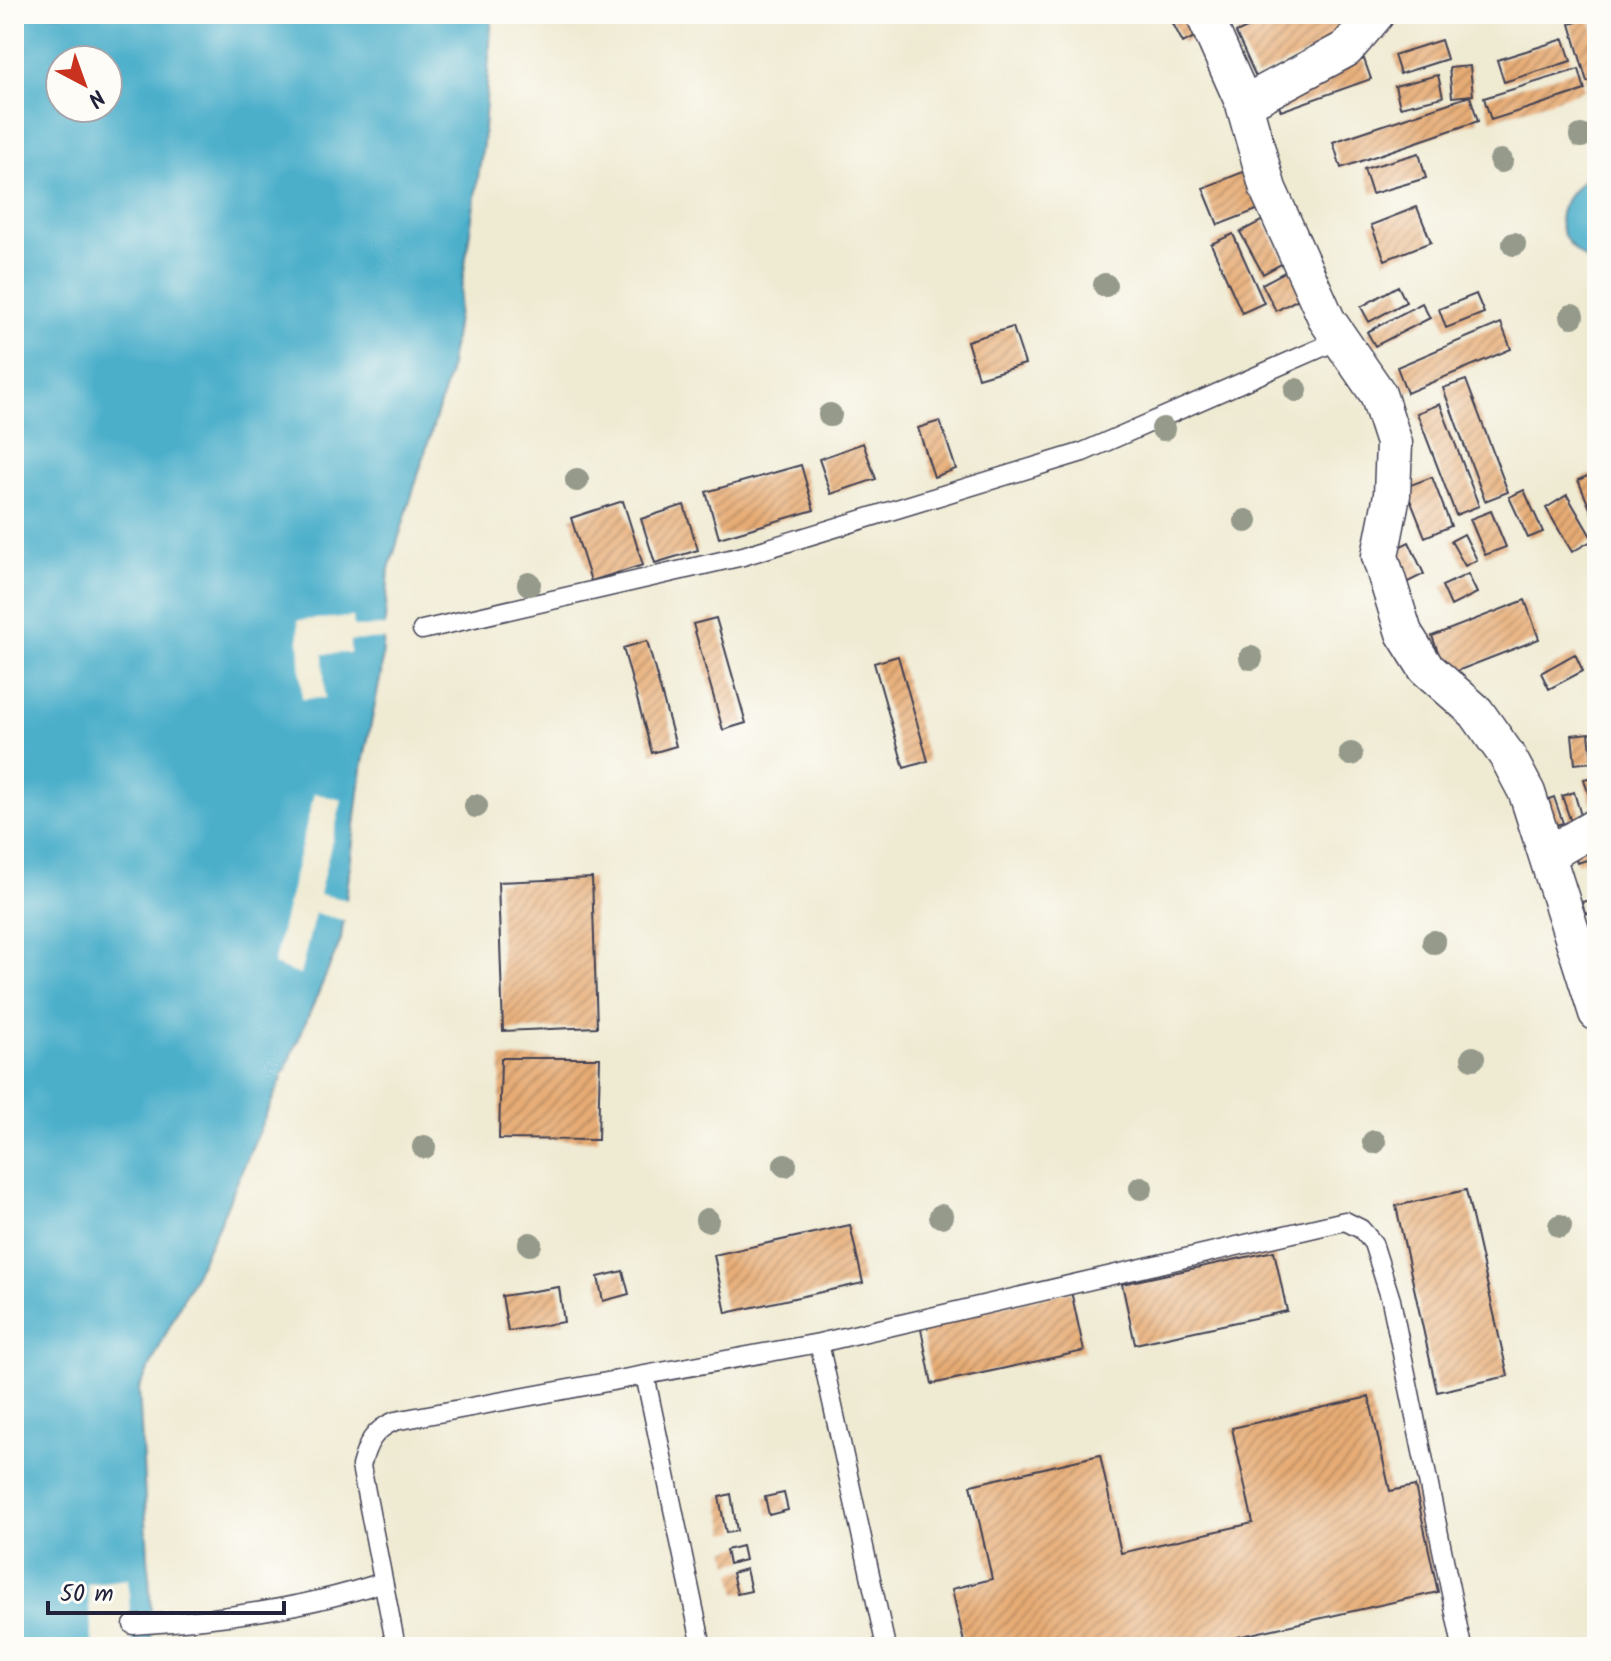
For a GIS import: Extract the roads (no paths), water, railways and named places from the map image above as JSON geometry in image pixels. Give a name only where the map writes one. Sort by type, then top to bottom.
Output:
[{"type":"street","points":[[1204,14],[1244,104],[1268,189],[1327,320],[1378,394],[1394,443],[1392,495],[1380,556],[1404,633],[1426,668],[1476,712],[1508,757],[1527,793],[1597,1013]]},
{"type":"street","points":[[1244,104],[1346,49],[1376,14]]},
{"type":"street","points":[[1547,855],[1597,826]]},
{"type":"lane","points":[[422,630],[743,556],[1083,452],[1341,339]]},
{"type":"lane","points":[[396,1647],[361,1466],[366,1446],[379,1428],[395,1421],[819,1343],[1345,1221],[1361,1229],[1373,1243],[1391,1300],[1462,1647]]},
{"type":"lane","points":[[819,1343],[886,1647]]},
{"type":"lane","points":[[645,1375],[702,1647]]},
{"type":"lane","points":[[133,1625],[260,1612],[335,1599],[383,1582]]},
{"type":"water","points":[[14,14],[492,14],[483,144],[448,378],[389,569],[381,674],[362,768],[341,940],[216,1231],[139,1389],[152,1631],[148,1647],[14,1647]]},
{"type":"water","points":[[1597,169],[1597,267],[1569,243],[1560,219],[1570,195]]}]
